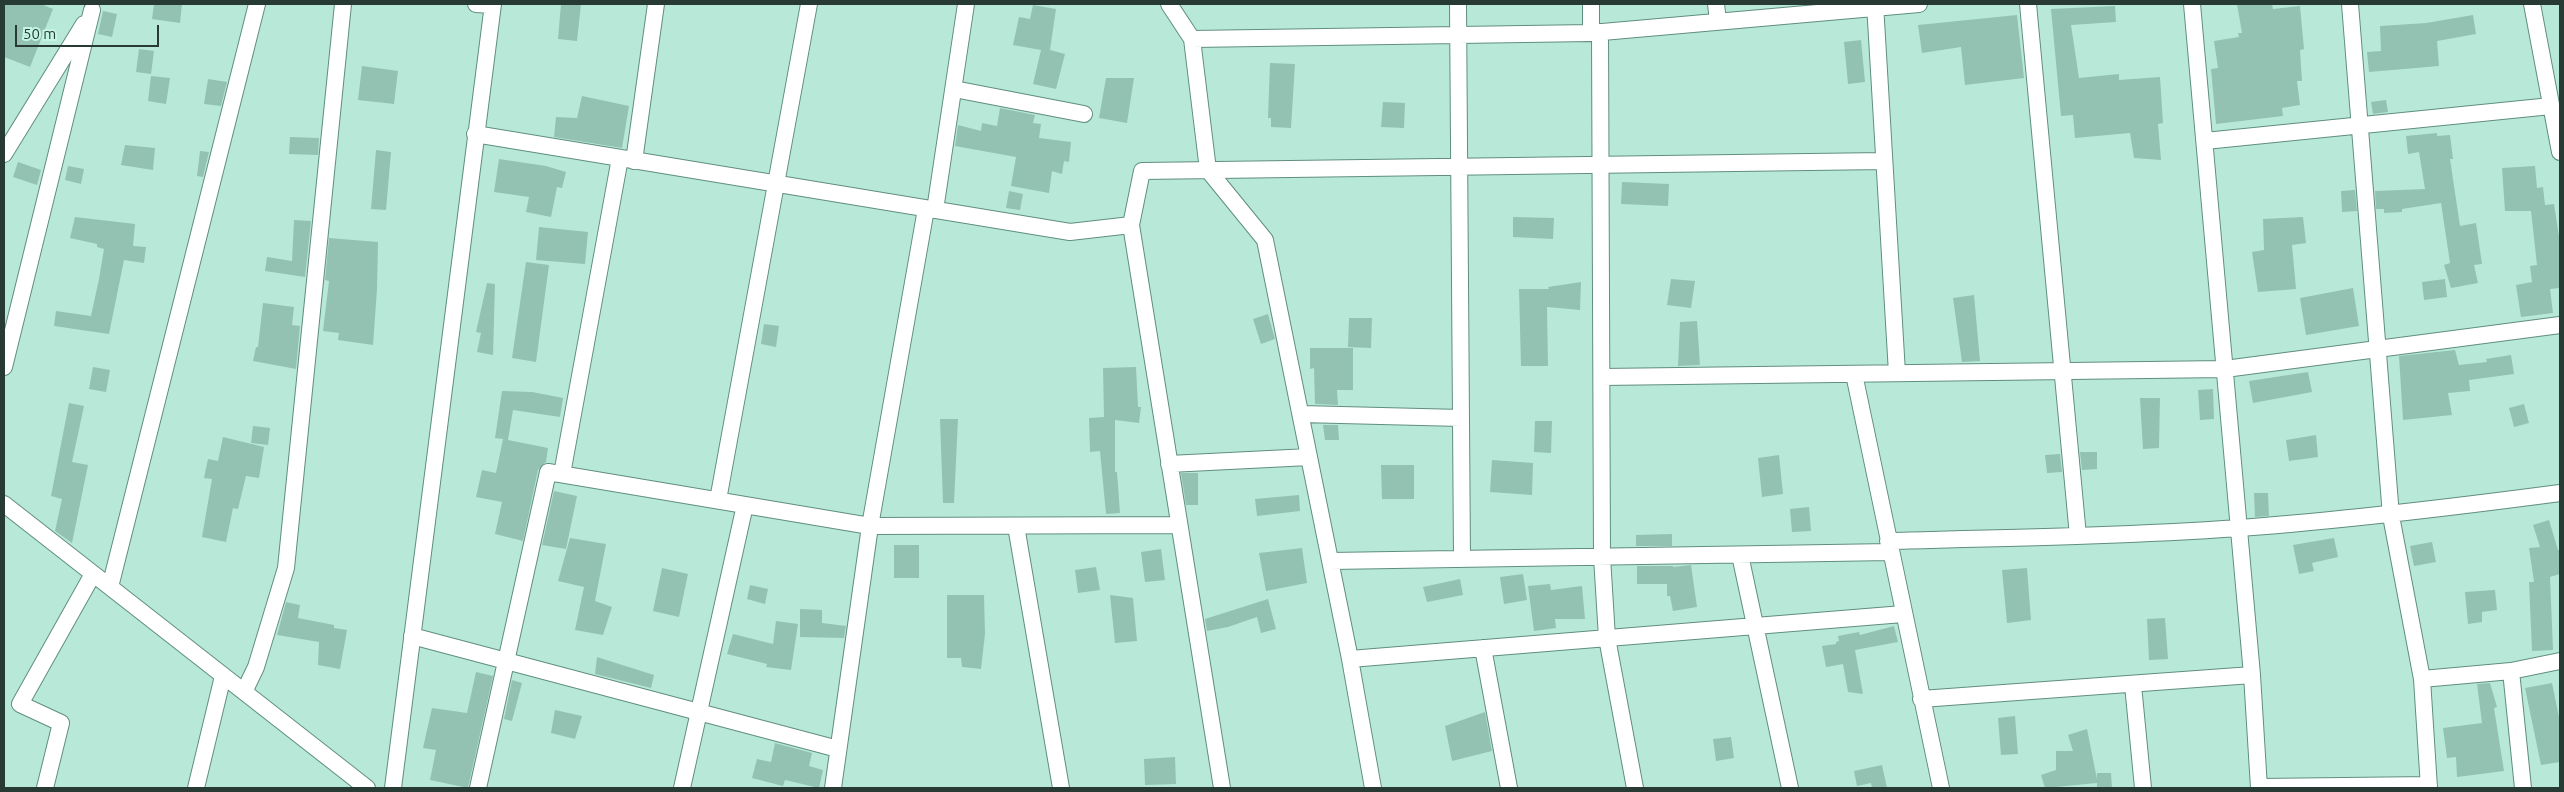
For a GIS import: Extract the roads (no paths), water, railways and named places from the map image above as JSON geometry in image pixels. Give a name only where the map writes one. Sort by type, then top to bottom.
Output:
[{"type":"street","points":[[110,587],[257,4]]},
{"type":"street","points":[[244,692],[256,667],[286,568],[343,4]]},
{"type":"street","points":[[393,788],[493,4],[476,4]]},
{"type":"street","points":[[562,474],[627,159],[656,4]]},
{"type":"street","points":[[718,500],[808,4]]},
{"type":"street","points":[[833,788],[870,526],[954,89],[966,4]]},
{"type":"street","points":[[1169,4],[1192,39],[1208,170],[1265,240],[1331,561],[1373,788]]},
{"type":"street","points":[[1458,4],[1462,559]]},
{"type":"street","points":[[1590,4],[1596,32],[1602,165],[1602,557],[1607,638],[1635,788]]},
{"type":"street","points":[[1716,4],[1718,21]]},
{"type":"street","points":[[1192,39],[1596,32],[1875,6],[1919,4]]},
{"type":"street","points":[[2028,4],[2078,536]]},
{"type":"street","points":[[2192,4],[2252,675],[2259,788],[2429,787],[2422,679],[2391,516],[2350,4]]},
{"type":"street","points":[[2532,4],[2554,83],[2551,106],[2560,152]]},
{"type":"street","points":[[1875,6],[1897,373]]},
{"type":"street","points":[[4,154],[94,7]]},
{"type":"street","points":[[4,366],[94,7]]},
{"type":"street","points":[[954,89],[1084,114]]},
{"type":"street","points":[[2204,141],[2551,106]]},
{"type":"street","points":[[475,134],[1070,232],[1131,226]]},
{"type":"street","points":[[1222,788],[1131,226],[1142,171],[1884,161]]},
{"type":"street","points":[[1602,377],[2225,369],[2560,325]]},
{"type":"street","points":[[1854,374],[1940,788]]},
{"type":"street","points":[[1301,414],[1461,418]]},
{"type":"street","points":[[1169,464],[1309,457]]},
{"type":"street","points":[[478,788],[548,472],[870,526],[1178,525]]},
{"type":"street","points":[[1331,561],[1740,555],[2239,528],[2391,516],[2560,493]]},
{"type":"street","points":[[4,504],[367,788]]},
{"type":"street","points":[[682,788],[745,505]]},
{"type":"street","points":[[1016,526],[1061,788]]},
{"type":"street","points":[[1740,555],[1790,788]]},
{"type":"street","points":[[45,788],[61,723],[20,704],[92,574]]},
{"type":"street","points":[[1350,659],[1903,614]]},
{"type":"street","points":[[412,636],[838,749]]},
{"type":"street","points":[[1483,648],[1509,788]]},
{"type":"street","points":[[2422,679],[2511,671],[2560,661]]},
{"type":"street","points":[[2511,671],[2523,788]]},
{"type":"street","points":[[1922,699],[2252,675]]},
{"type":"street","points":[[196,788],[223,676]]},
{"type":"street","points":[[2133,684],[2143,788]]}]
